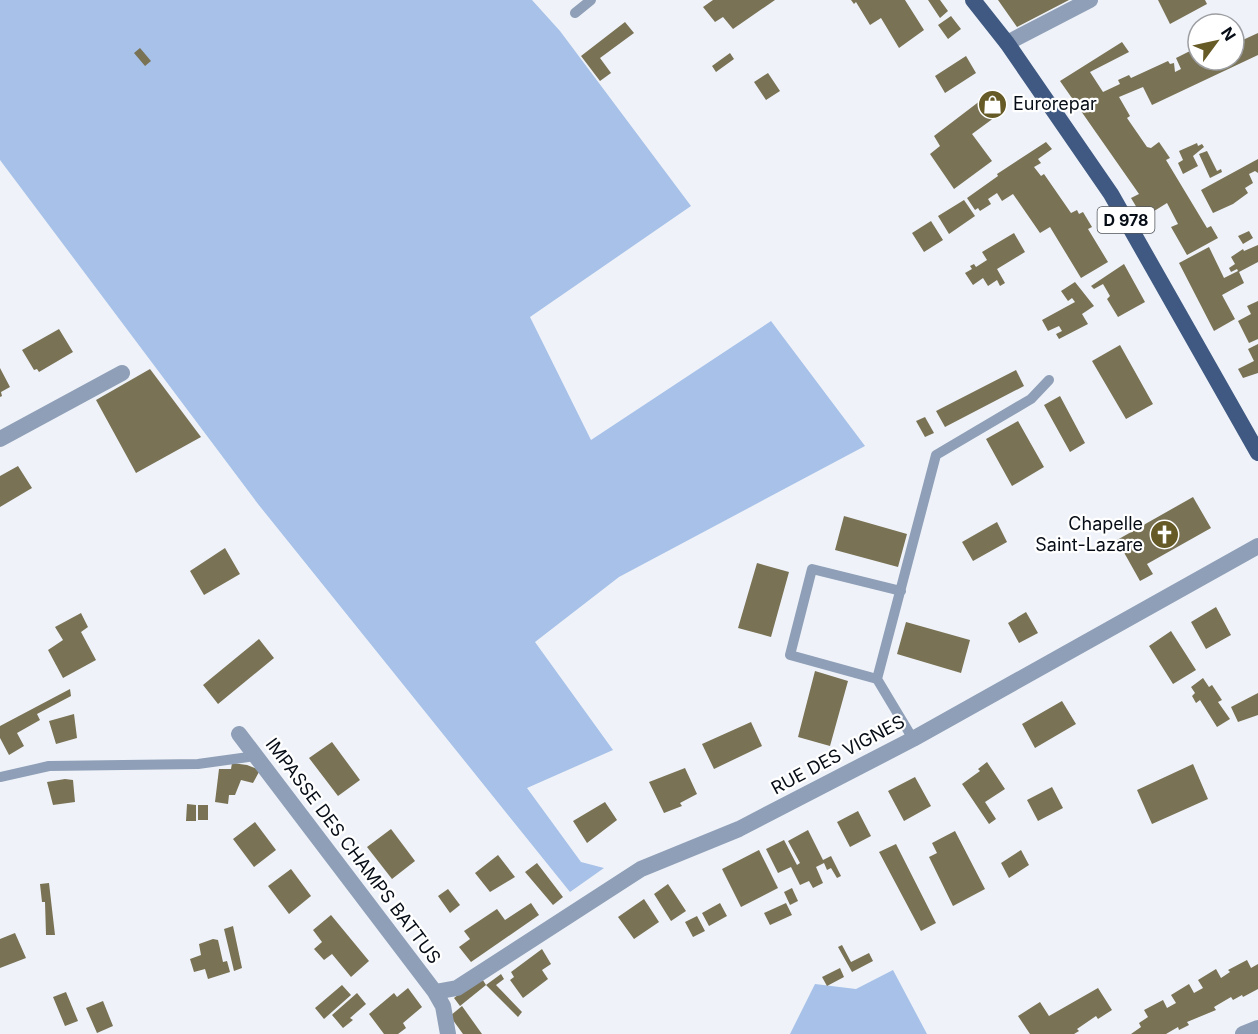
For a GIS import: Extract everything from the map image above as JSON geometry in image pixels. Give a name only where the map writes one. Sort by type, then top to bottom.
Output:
[{"type":"main road","name":"D 978","points":[[973,0],[1007,43],[1111,194],[1258,453]]},
{"type":"street","points":[[1007,43],[1090,0]]},
{"type":"street","points":[[0,439],[122,373]]},
{"type":"street","name":"RUE DES VIGNES","points":[[435,992],[457,988],[641,869],[738,829],[913,739],[1258,546]]},
{"type":"street","name":"IMPASSE DES CHAMPS BATTUS","points":[[239,734],[435,992],[443,1006],[448,1034]]},
{"type":"street","points":[[1243,1034],[1258,1028]]},
{"type":"lane","points":[[575,13],[591,0]]},
{"type":"lane","points":[[877,679],[936,455],[1031,399],[1049,380]]},
{"type":"lane","points":[[901,591],[812,569],[790,655],[877,679],[913,739]]},
{"type":"lane","points":[[0,777],[49,766],[198,764],[256,756]]},
{"type":"shaded area","points":[[0,0],[532,0],[560,31],[691,206],[530,317],[591,440],[771,321],[865,446],[619,577],[535,642],[613,750],[527,788],[581,862],[604,868],[570,892],[258,504],[0,160]]},
{"type":"shaded area","points":[[893,970],[927,1034],[790,1034],[815,984],[856,989]]},
{"type":"building","points":[[713,0],[775,0],[733,29],[723,17],[715,22],[703,7]]},
{"type":"building","points":[[851,0],[905,0],[924,30],[899,48],[881,18],[870,25],[856,2],[854,4]]},
{"type":"building","points":[[928,0],[940,0],[948,11],[940,18]]},
{"type":"building","points":[[998,0],[1069,0],[1017,27]]},
{"type":"building","points":[[1158,0],[1205,0],[1207,4],[1192,12],[1186,12],[1186,15],[1170,24]]},
{"type":"building","points":[[951,16],[961,29],[948,39],[938,25]]},
{"type":"building","points":[[625,22],[634,33],[600,58],[611,73],[600,81],[581,56]]},
{"type":"building","points":[[1258,33],[1258,55],[1246,61],[1246,38]]},
{"type":"building","points":[[1122,42],[1129,52],[1090,72],[1103,92],[1120,84],[1118,80],[1129,75],[1131,78],[1168,61],[1170,64],[1174,63],[1175,72],[1181,69],[1176,58],[1186,53],[1186,72],[1222,72],[1152,105],[1143,87],[1119,97],[1130,116],[1127,118],[1147,147],[1151,148],[1159,142],[1170,158],[1166,160],[1207,228],[1211,226],[1218,238],[1187,255],[1171,227],[1178,224],[1167,203],[1143,218],[1131,198],[1139,194],[1060,81]]},
{"type":"building","points":[[140,48],[151,61],[145,66],[134,53]]},
{"type":"building","points":[[730,53],[734,59],[716,72],[712,66]]},
{"type":"building","points":[[966,56],[976,73],[945,93],[935,76]]},
{"type":"building","points":[[768,73],[780,91],[766,100],[754,82]]},
{"type":"building","points":[[989,94],[1002,112],[972,134],[992,161],[954,189],[930,154],[940,146],[934,136]]},
{"type":"building","points":[[1046,142],[1052,149],[1038,159],[1041,163],[1034,167],[1041,176],[1044,174],[1071,213],[1077,210],[1079,214],[1083,212],[1092,227],[1088,229],[1108,262],[1081,278],[1050,227],[1040,233],[1013,194],[1002,201],[997,193],[988,199],[991,204],[980,211],[978,208],[975,210],[967,198],[998,176],[997,174]]},
{"type":"building","points":[[1197,143],[1198,146],[1202,144],[1204,147],[1193,156],[1198,166],[1183,174],[1178,163],[1183,160],[1179,151]]},
{"type":"building","points":[[1207,151],[1217,171],[1221,169],[1222,172],[1210,178],[1199,154]]},
{"type":"building","points":[[1258,159],[1258,173],[1255,171],[1249,174],[1253,183],[1245,188],[1248,193],[1233,204],[1213,213],[1201,190]]},
{"type":"building","points":[[964,200],[975,216],[949,234],[938,216]]},
{"type":"building","points":[[931,221],[943,240],[924,252],[912,233]]},
{"type":"building","points":[[1249,231],[1253,238],[1243,244],[1238,236]]},
{"type":"building","points":[[1014,233],[1025,252],[997,269],[1005,283],[1000,286],[997,280],[988,286],[983,278],[973,285],[965,273],[972,269],[970,266],[974,264],[976,267],[987,260],[982,252]]},
{"type":"building","points":[[1258,245],[1258,262],[1239,272],[1244,283],[1222,295],[1235,319],[1214,331],[1179,263],[1209,247],[1224,278],[1238,271],[1237,269],[1231,272],[1229,268],[1235,264],[1231,257],[1243,249],[1244,251]]},
{"type":"building","points":[[1124,264],[1145,302],[1118,317],[1107,299],[1110,296],[1103,284],[1094,289],[1091,286]]},
{"type":"building","points":[[1075,282],[1094,306],[1082,314],[1088,324],[1059,339],[1056,334],[1062,331],[1059,326],[1048,331],[1042,320],[1075,302],[1072,298],[1068,301],[1061,291]]},
{"type":"building","points":[[1258,301],[1258,339],[1249,343],[1238,321],[1251,314],[1247,306]]},
{"type":"building","points":[[59,329],[73,352],[39,372],[37,369],[34,370],[22,350]]},
{"type":"building","points":[[1258,344],[1258,373],[1243,378],[1238,369],[1254,361],[1248,349]]},
{"type":"building","points":[[1120,345],[1153,404],[1126,419],[1092,361]]},
{"type":"building","points":[[0,368],[10,387],[1,392],[0,397]]},
{"type":"building","points":[[150,369],[201,437],[136,473],[96,400]]},
{"type":"building","points":[[1016,370],[1024,386],[945,427],[936,411]]},
{"type":"building","points":[[1060,396],[1085,443],[1070,452],[1044,405]]},
{"type":"building","points":[[925,417],[934,433],[925,437],[916,421]]},
{"type":"building","points":[[1018,421],[1044,467],[1012,486],[986,439]]},
{"type":"building","points":[[18,466],[32,488],[0,507],[0,476]]},
{"type":"building","name":"Chapelle Saint-Lazare","points":[[1193,497],[1211,528],[1147,564],[1153,574],[1140,581],[1117,540]]},
{"type":"building","points":[[844,516],[907,534],[898,567],[835,550]]},
{"type":"building","points":[[997,522],[1007,542],[973,561],[962,542]]},
{"type":"building","points":[[225,548],[240,574],[204,595],[190,571]]},
{"type":"building","points":[[757,563],[789,572],[771,637],[738,628]]},
{"type":"building","points":[[1216,607],[1231,635],[1206,649],[1191,622]]},
{"type":"building","points":[[1026,612],[1038,633],[1019,643],[1008,623]]},
{"type":"building","points":[[81,613],[88,627],[81,632],[96,660],[63,678],[48,650],[63,640],[55,627]]},
{"type":"building","points":[[906,622],[970,640],[961,673],[897,654]]},
{"type":"building","points":[[1171,631],[1196,670],[1173,684],[1149,646]]},
{"type":"building","points":[[259,639],[274,658],[218,704],[203,685]]},
{"type":"building","points":[[815,671],[848,681],[830,746],[798,737]]},
{"type":"building","points":[[1203,678],[1209,687],[1212,685],[1222,700],[1218,702],[1230,719],[1217,727],[1200,700],[1196,703],[1192,696],[1195,693],[1191,687]]},
{"type":"building","points":[[70,689],[71,696],[37,714],[40,720],[17,733],[24,746],[9,755],[0,738],[0,726]]},
{"type":"building","points":[[1258,693],[1258,715],[1238,722],[1231,707]]},
{"type":"building","points":[[1062,701],[1076,724],[1035,748],[1022,724]]},
{"type":"building","points":[[74,714],[77,738],[56,744],[49,721]]},
{"type":"building","points":[[751,722],[762,746],[714,769],[702,744]]},
{"type":"building","points":[[332,742],[360,780],[338,796],[309,758]]},
{"type":"building","points":[[987,762],[1005,789],[985,802],[996,819],[989,824],[962,784],[980,771],[978,769]]},
{"type":"building","points":[[232,763],[260,770],[253,783],[241,780],[235,795],[229,795],[228,804],[215,802],[219,769],[231,769]]},
{"type":"building","points":[[1193,764],[1208,799],[1152,824],[1137,790]]},
{"type":"building","points":[[685,768],[697,794],[680,803],[682,806],[664,813],[649,782]]},
{"type":"building","points":[[915,777],[931,806],[904,821],[888,791]]},
{"type":"building","points":[[73,780],[75,802],[53,805],[47,782]]},
{"type":"building","points":[[1052,787],[1063,808],[1038,821],[1027,800]]},
{"type":"building","points":[[605,802],[617,820],[587,843],[573,821]]},
{"type":"building","points":[[187,804],[196,805],[196,821],[186,821]]},
{"type":"building","points":[[198,805],[208,805],[208,820],[198,820]]},
{"type":"building","points":[[858,811],[871,836],[850,847],[837,822]]},
{"type":"building","points":[[255,822],[276,850],[254,867],[233,839]]},
{"type":"building","points":[[391,829],[415,861],[392,879],[367,847]]},
{"type":"building","points":[[808,830],[823,860],[831,856],[841,876],[837,878],[831,868],[827,870],[824,863],[816,867],[823,883],[813,888],[809,881],[800,885],[791,867],[778,873],[766,849],[784,840],[797,865],[800,863],[788,841]]},
{"type":"building","points":[[955,831],[985,889],[953,906],[929,857],[937,853],[932,843]]},
{"type":"building","points":[[896,844],[936,923],[921,931],[879,852]]},
{"type":"building","points":[[759,850],[778,888],[741,907],[722,869]]},
{"type":"building","points":[[1021,850],[1029,865],[1009,878],[1001,863]]},
{"type":"building","points":[[498,855],[515,877],[490,892],[475,873]]},
{"type":"building","points":[[537,863],[563,897],[553,905],[525,872]]},
{"type":"building","points":[[291,869],[311,896],[289,914],[268,886]]},
{"type":"building","points":[[49,883],[55,935],[46,935],[45,902],[42,902],[40,884]]},
{"type":"building","points":[[668,884],[686,911],[671,921],[654,894]]},
{"type":"building","points":[[792,888],[798,901],[790,905],[784,892]]},
{"type":"building","points":[[448,889],[460,905],[450,913],[438,896]]},
{"type":"building","points":[[644,899],[659,922],[634,939],[618,917]]},
{"type":"building","points":[[531,903],[539,915],[471,962],[459,947],[470,939],[464,931],[497,909],[505,920]]},
{"type":"building","points":[[720,903],[727,916],[709,926],[702,913]]},
{"type":"building","points":[[786,903],[792,915],[770,925],[764,913]]},
{"type":"building","points":[[331,915],[369,961],[351,977],[332,954],[324,960],[314,949],[322,942],[313,930]]},
{"type":"building","points":[[697,916],[705,931],[693,937],[685,922]]},
{"type":"building","points":[[233,926],[242,968],[234,971],[224,929]]},
{"type":"building","points":[[15,933],[26,958],[0,968],[0,939]]},
{"type":"building","points":[[213,939],[218,940],[223,962],[227,961],[230,972],[208,979],[205,969],[194,972],[190,959],[201,955],[199,944]]},
{"type":"building","points":[[842,945],[851,962],[869,953],[873,961],[852,972],[838,947]]},
{"type":"building","points":[[542,949],[551,964],[542,970],[548,979],[523,998],[510,980],[514,977],[511,972]]},
{"type":"building","points":[[1247,960],[1251,968],[1258,964],[1258,989],[1233,1000],[1231,997],[1214,1007],[1216,1010],[1187,1022],[1189,1025],[1179,1030],[1178,1027],[1166,1034],[1131,1034],[1141,1027],[1139,1023],[1148,1017],[1144,1010],[1163,1000],[1167,1008],[1176,1003],[1171,995],[1189,984],[1194,993],[1203,988],[1198,980],[1216,969],[1221,978],[1230,972],[1228,970]]},
{"type":"building","points":[[840,968],[844,977],[827,986],[822,977]]},
{"type":"building","points":[[501,974],[504,979],[496,985],[522,1012],[518,1017],[486,985]]},
{"type":"building","points":[[481,977],[486,985],[460,1006],[454,998]]},
{"type":"building","points":[[342,985],[351,995],[324,1019],[315,1008]]},
{"type":"building","points":[[408,988],[422,1007],[403,1023],[406,1028],[398,1034],[384,1034],[369,1014],[394,993],[397,997]]},
{"type":"building","points":[[1098,988],[1112,1010],[1098,1019],[1096,1016],[1077,1029],[1079,1031],[1074,1034],[1030,1034],[1018,1016],[1040,1002],[1049,1016]]},
{"type":"building","points":[[66,992],[78,1021],[65,1026],[53,997]]},
{"type":"building","points":[[357,993],[366,1004],[350,1018],[353,1020],[343,1028],[332,1015]]},
{"type":"building","points":[[103,1001],[113,1026],[97,1033],[86,1008]]},
{"type":"building","points":[[462,1006],[482,1034],[463,1034],[450,1016]]},
{"type":"place","name":"Eurorepar","points":[[992,104]]},
{"type":"place","name":"Chapelle Saint-Lazare","points":[[1164,534]]}]
